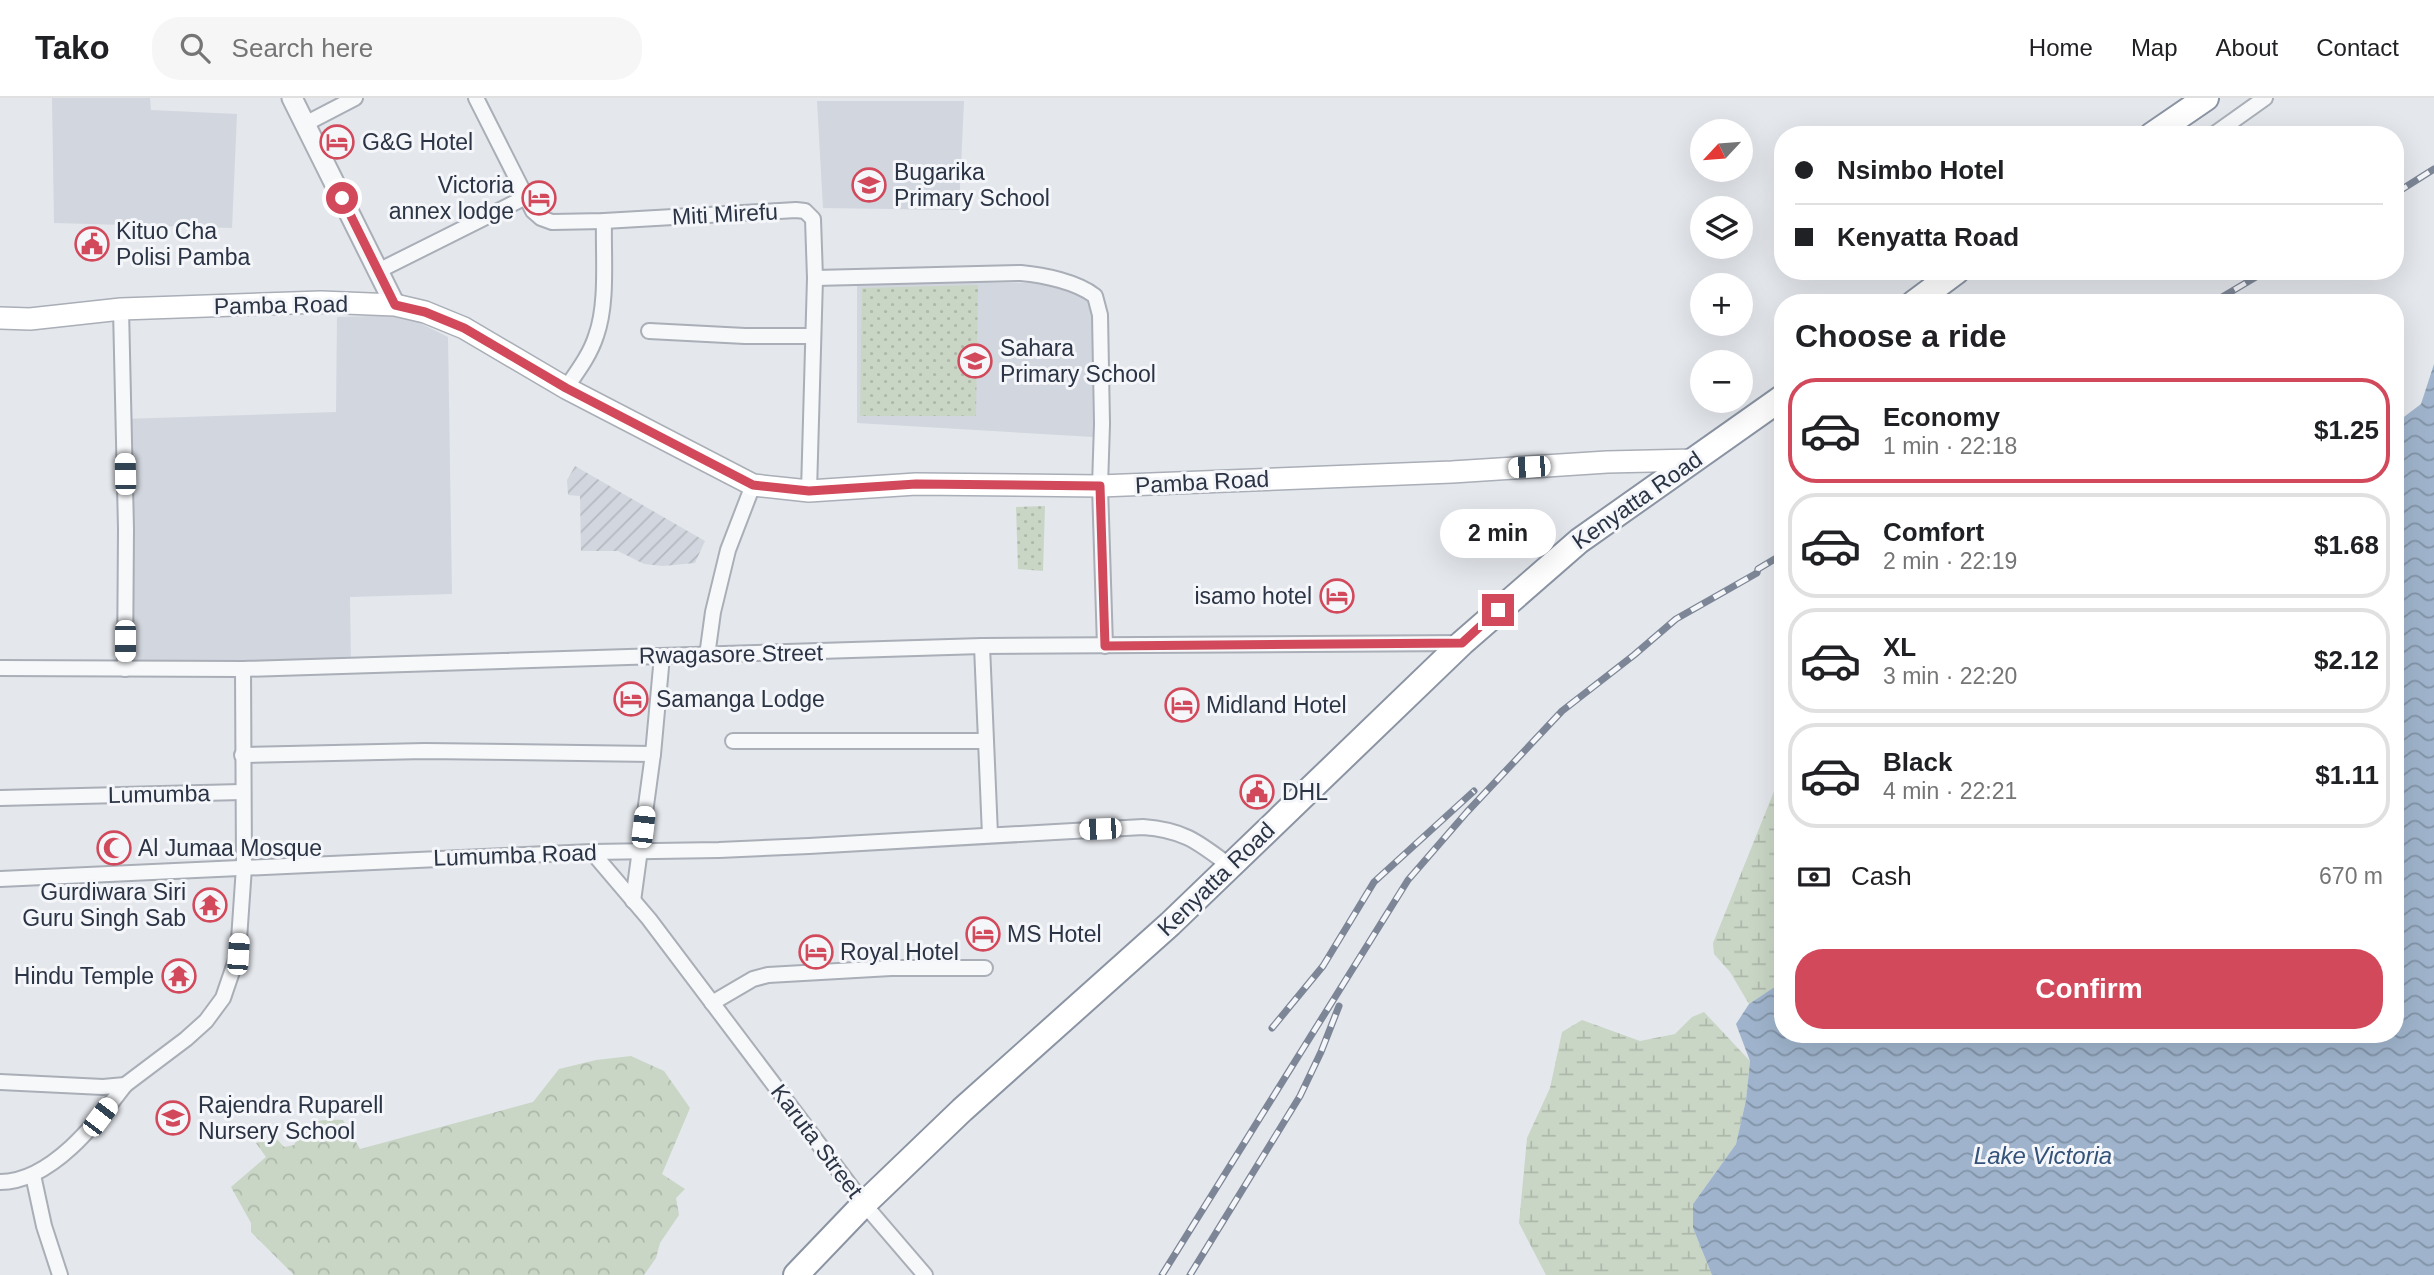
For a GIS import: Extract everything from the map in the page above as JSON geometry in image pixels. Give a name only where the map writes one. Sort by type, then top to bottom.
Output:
[{"type":"highway","points":[[2165,126],[2206,98]]},
{"type":"highway","points":[[1926,294],[1945,280]]},
{"type":"highway","name":"Kenyatta Road","points":[[796,1275],[864,1204],[961,1110],[1170,924],[1462,643],[1579,541],[1774,403]]},
{"type":"main road","name":"Pamba Road","points":[[0,318],[30,318],[121,309],[320,302],[395,305],[425,312],[464,328],[566,388],[753,485],[809,491],[916,484],[1100,486],[1694,460]]},
{"type":"street","points":[[292,98],[395,305]]},
{"type":"street","points":[[305,124],[355,98]]},
{"type":"street","name":"Miti Mirefu","points":[[477,98],[533,211],[552,222],[796,210],[806,211],[813,219],[815,278],[809,491]]},
{"type":"street","points":[[2226,126],[2265,98]]},
{"type":"street","points":[[379,271],[526,197]]},
{"type":"street","points":[[566,388],[583,363],[597,334],[603,283],[604,221]]},
{"type":"street","points":[[815,278],[1021,273],[1044,276],[1093,294],[1100,315],[1100,486],[1105,646]]},
{"type":"street","points":[[121,309],[126,529],[125,669]]},
{"type":"street","points":[[649,331],[813,336]]},
{"type":"street","points":[[707,656],[713,612],[728,550],[753,485]]},
{"type":"street","name":"Rwagasore Street","points":[[0,668],[243,669],[982,646],[1462,643]]},
{"type":"street","points":[[982,646],[990,835]]},
{"type":"street","points":[[633,901],[653,754],[662,656]]},
{"type":"street","points":[[242,792],[243,669]]},
{"type":"street","points":[[733,741],[985,741]]},
{"type":"street","points":[[242,755],[425,751],[653,754]]},
{"type":"street","name":"Lumumba","points":[[0,798],[242,792],[243,867],[238,954],[223,998],[206,1021],[125,1084],[100,1117],[66,1151],[33,1175]]},
{"type":"street","name":"Lumumba Road","points":[[0,879],[592,852],[732,850],[1143,827],[1167,829],[1188,836],[1230,866]]},
{"type":"street","name":"Karuta Street","points":[[592,852],[712,1003],[864,1204],[925,1275]]},
{"type":"street","points":[[712,1003],[752,979],[768,975],[891,968],[985,968]]},
{"type":"street","points":[[0,1082],[103,1087],[125,1084]]},
{"type":"street","points":[[0,1182],[21,1180],[33,1175],[44,1226],[60,1275]]},
{"type":"shaded area","points":[[52,98],[150,98],[151,110],[237,114],[232,228],[54,223]]},
{"type":"shaded area","points":[[817,101],[964,101],[959,210],[823,208]]},
{"type":"shaded area","name":"Sahara Primary School","points":[[857,281],[1043,283],[1092,298],[1093,437],[857,423]]},
{"type":"shaded area","points":[[404,315],[448,337],[452,594],[350,597],[351,665],[125,669],[123,419],[336,412],[337,317]]},
{"type":"shaded area","points":[[575,466],[705,541],[695,563],[663,566],[644,564],[618,551],[581,551],[580,496],[568,495],[567,480]]},
{"type":"green space","points":[[978,285],[976,416],[860,416],[862,288]]},
{"type":"green space","points":[[1045,506],[1043,571],[1018,569],[1016,507]]},
{"type":"green space","points":[[1774,791],[1774,987],[1749,1004],[1730,972],[1714,954],[1713,943]]},
{"type":"green space","points":[[1704,1012],[1750,1061],[1746,1100],[1736,1144],[1693,1204],[1693,1228],[1712,1275],[1546,1275],[1519,1223],[1527,1138],[1550,1088],[1562,1032],[1582,1020],[1640,1041],[1675,1034],[1692,1017]]},
{"type":"green space","points":[[631,1056],[664,1071],[690,1108],[662,1174],[685,1189],[676,1198],[679,1215],[660,1243],[656,1258],[644,1275],[294,1275],[251,1232],[251,1223],[231,1187],[266,1157],[256,1143],[275,1137],[284,1147],[294,1145],[308,1126],[319,1121],[343,1120],[360,1149],[533,1102],[559,1069],[596,1060]]},
{"type":"water","name":"Lake Victoria","points":[[2434,364],[2434,1275],[1712,1275],[1693,1228],[1693,1204],[1736,1144],[1746,1100],[1750,1061],[1736,1024],[1749,1004],[1774,987],[1774,1043],[2404,1043],[2404,417],[2421,404]]},
{"type":"railway","points":[[2404,188],[2434,169]]},
{"type":"railway","points":[[2227,294],[2251,280]]},
{"type":"railway","points":[[1162,1275],[1408,880],[1467,812],[1562,711],[1676,619],[1757,573],[1758,569],[1774,559]]},
{"type":"railway","points":[[1272,1028],[1323,966],[1374,882],[1474,791]]},
{"type":"railway","points":[[1190,1275],[1300,1096],[1339,1006]]},
{"type":"place","name":"G&G Hotel","points":[[337,142]]},
{"type":"place","name":"Bugarika Primary School","points":[[869,185]]},
{"type":"place","name":"Victoria annex lodge","points":[[539,198]]},
{"type":"place","name":"Kituo Cha Polisi Pamba","points":[[92,244]]},
{"type":"place","name":"Sahara Primary School","points":[[975,361]]},
{"type":"place","name":"isamo hotel","points":[[1337,596]]},
{"type":"place","name":"Samanga Lodge","points":[[631,699]]},
{"type":"place","name":"Midland Hotel","points":[[1182,705]]},
{"type":"place","name":"DHL","points":[[1257,792]]},
{"type":"place","name":"Al Jumaa Mosque","points":[[114,848]]},
{"type":"place","name":"Gurdiwara Siri Guru Singh Sab","points":[[210,905]]},
{"type":"place","name":"MS Hotel","points":[[983,934]]},
{"type":"place","name":"Royal Hotel","points":[[816,952]]},
{"type":"place","name":"Hindu Temple","points":[[179,976]]},
{"type":"place","name":"Rajendra Ruparell Nursery School","points":[[173,1118]]},
{"type":"route","points":[[342,198],[395,305],[425,312],[464,328],[566,388],[753,485],[809,491],[916,484],[1100,486],[1105,646],[1462,643],[1498,610]]}]
